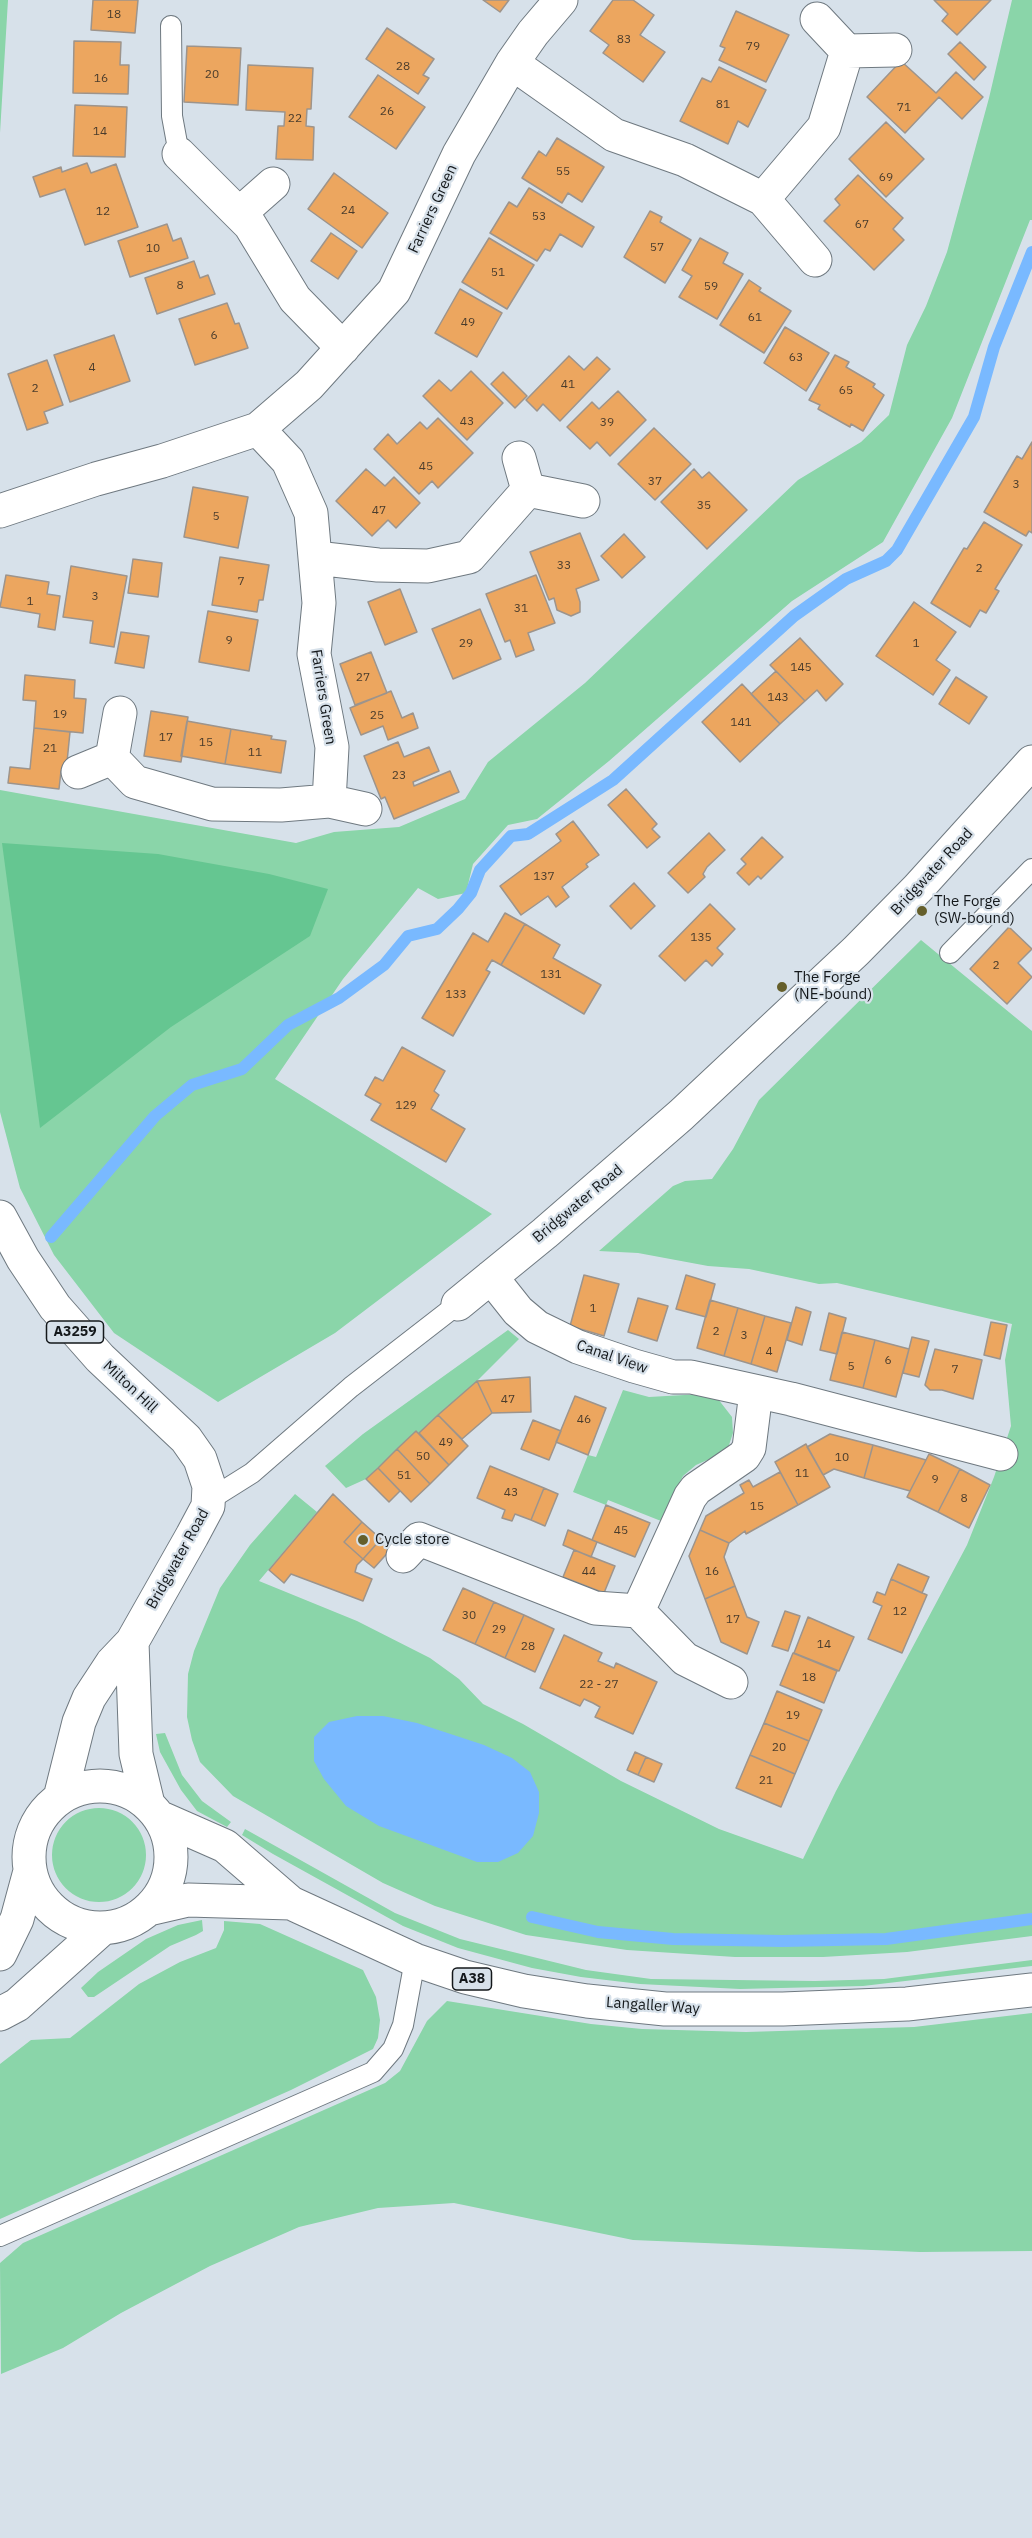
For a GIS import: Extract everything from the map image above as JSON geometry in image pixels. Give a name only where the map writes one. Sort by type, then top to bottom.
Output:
[{"type":"street","name":"Farriers Green","points":[[0,511],[258,429],[309,385],[394,291],[459,153],[512,63],[561,0]]},
{"type":"street","points":[[818,18],[848,51],[895,50]]},
{"type":"street","points":[[763,198],[824,127],[848,51]]},
{"type":"street","points":[[512,63],[614,135],[685,160],[763,198],[815,260]]},
{"type":"street","points":[[179,154],[250,225],[295,299],[343,348]]},
{"type":"street","points":[[239,214],[273,184]]},
{"type":"street","name":"Farriers Green","points":[[258,429],[288,461],[311,513],[319,603],[314,654],[332,747],[329,801]]},
{"type":"street","points":[[519,458],[528,490]]},
{"type":"street","points":[[316,558],[378,565],[428,566],[469,557],[528,490]]},
{"type":"street","points":[[528,490],[583,501]]},
{"type":"street","points":[[112,758],[120,713]]},
{"type":"street","points":[[112,758],[135,782],[212,804],[281,805],[329,801],[365,809]]},
{"type":"street","points":[[78,772],[112,758]]},
{"type":"street","name":"Bridgwater Road","points":[[458,1304],[672,1123],[856,951],[918,888],[1032,762]]},
{"type":"street","name":"Milton Hill","points":[[0,1217],[39,1284],[72,1329],[194,1449],[207,1479],[209,1500]]},
{"type":"street","name":"Canal View","points":[[491,1277],[527,1319],[557,1338],[640,1368],[756,1392],[1001,1454]]},
{"type":"street","points":[[638,1611],[690,1497],[696,1489],[736,1462],[749,1448],[756,1392]]},
{"type":"street","name":"Bridgwater Road","points":[[60,1798],[79,1722],[89,1698],[112,1663],[132,1642],[204,1514],[209,1500]]},
{"type":"street","points":[[403,1556],[419,1539],[595,1608],[638,1611],[685,1659],[731,1682]]},
{"type":"street","points":[[132,1642],[136,1754],[154,1811],[167,1832],[171,1865],[160,1896],[149,1909]]},
{"type":"street","name":"A38","points":[[149,1909],[135,1919],[103,1928],[70,1922],[56,1913],[39,1894],[30,1871],[28,1854],[34,1830],[47,1809],[74,1790],[105,1786],[128,1792],[154,1811]]},
{"type":"street","name":"Langaller Way","points":[[154,1811],[225,1846],[291,1903],[415,1960],[465,1977],[524,1991],[587,2001],[666,2009],[783,2009],[896,2004],[1032,1990]]},
{"type":"street","name":"A38","points":[[0,1954],[17,1919],[30,1871]]},
{"type":"street","name":"Langaller Way","points":[[149,1909],[188,1900],[291,1903]]},
{"type":"street","name":"A38","points":[[0,2014],[17,2005],[103,1928]]},
{"type":"lane","points":[[171,26],[172,116],[179,154]]},
{"type":"lane","points":[[950,952],[1032,869]]},
{"type":"lane","name":"Bridgwater Road","points":[[209,1500],[252,1473],[344,1393],[458,1304]]},
{"type":"lane","points":[[0,2236],[373,2072],[393,2049],[403,2025],[415,1960]]},
{"type":"green space","points":[[0,0],[8,0],[0,133]]},
{"type":"green space","points":[[1012,0],[1032,0],[1032,220],[1030,220],[952,418],[883,542],[792,601],[609,761],[537,819],[508,825],[473,864],[466,893],[438,899],[418,888],[343,979],[275,1079],[492,1214],[335,1333],[218,1402],[114,1333],[54,1255],[20,1188],[0,1112],[0,790],[296,843],[334,832],[399,827],[465,799],[488,762],[585,683],[798,480],[861,442],[889,415],[907,345],[926,306],[947,252],[989,98]]},
{"type":"green space","points":[[2,843],[158,854],[269,874],[328,889],[310,936],[171,1027],[40,1128]]},
{"type":"green space","points":[[921,940],[1032,1031],[1032,1936],[907,1952],[823,1957],[735,1957],[627,1950],[526,1935],[435,1906],[383,1883],[233,1796],[200,1762],[187,1717],[188,1674],[194,1651],[220,1588],[250,1545],[295,1494],[317,1512],[259,1581],[357,1621],[430,1658],[459,1679],[483,1704],[523,1724],[621,1781],[719,1829],[803,1859],[836,1791],[967,1545],[994,1477],[1011,1426],[1005,1360],[1012,1324],[837,1283],[819,1284],[749,1269],[708,1266],[638,1253],[599,1251],[673,1186],[685,1181],[712,1179],[733,1149],[759,1100]]},
{"type":"green space","points":[[508,1330],[519,1339],[477,1381],[419,1433],[416,1431],[366,1479],[346,1488],[325,1466],[363,1434]]},
{"type":"green space","points":[[623,1390],[649,1397],[702,1394],[718,1399],[732,1417],[733,1433],[728,1448],[721,1454],[696,1465],[683,1476],[661,1521],[608,1500],[606,1505],[573,1492],[588,1455],[596,1457]]},
{"type":"green space","points":[[165,1733],[182,1775],[202,1801],[231,1822],[227,1827],[197,1811],[181,1790],[160,1752],[156,1734]]},
{"type":"green space","points":[[99,1808],[117,1811],[132,1822],[143,1837],[146,1855],[143,1873],[132,1888],[117,1899],[99,1902],[81,1899],[66,1888],[55,1873],[52,1855],[55,1837],[66,1822],[81,1811]]},
{"type":"green space","points":[[245,1829],[395,1913],[460,1939],[586,1970],[651,1979],[815,1981],[884,1979],[1032,1960],[1032,1966],[863,1986],[740,1989],[640,1984],[581,1977],[532,1968],[458,1948],[403,1926],[242,1835]]},
{"type":"green space","points":[[202,1920],[203,1931],[170,1946],[94,1997],[88,1997],[81,1988],[98,1972],[146,1939],[178,1925]]},
{"type":"green space","points":[[224,1921],[260,1924],[363,1970],[376,1997],[380,2020],[378,2038],[373,2049],[291,2090],[0,2219],[0,2064],[31,2040],[70,2038],[139,1984],[180,1962],[216,1948],[224,1930]]},
{"type":"green space","points":[[447,2001],[591,2024],[642,2029],[746,2032],[914,2027],[1032,2013],[1032,2251],[920,2252],[633,2240],[454,2203],[378,2208],[299,2227],[210,2266],[121,2313],[63,2348],[1,2374],[0,2263],[23,2243],[385,2083],[400,2071],[427,2021]]},
{"type":"water","points":[[357,1716],[383,1716],[417,1723],[484,1745],[512,1758],[530,1772],[539,1792],[539,1813],[533,1836],[518,1853],[498,1862],[477,1862],[379,1826],[346,1806],[324,1779],[314,1761],[314,1737],[329,1722]]},
{"type":"building","points":[[93,0],[138,0],[135,33],[91,30]]},
{"type":"building","points":[[483,0],[509,0],[500,12]]},
{"type":"building","points":[[613,0],[633,0],[654,15],[640,35],[665,52],[643,82],[603,53],[609,45],[590,31]]},
{"type":"building","points":[[934,0],[991,0],[957,35],[942,21],[948,14]]},
{"type":"building","points":[[736,11],[789,35],[766,82],[719,60],[725,48],[720,46]]},
{"type":"building","points":[[387,28],[434,59],[423,75],[429,78],[418,94],[366,59]]},
{"type":"building","points":[[74,41],[121,42],[120,65],[129,65],[128,94],[73,93]]},
{"type":"building","points":[[960,42],[986,67],[974,80],[948,54]]},
{"type":"building","points":[[187,46],[241,48],[238,105],[184,102]]},
{"type":"building","points":[[901,61],[936,93],[956,72],[983,97],[962,119],[939,97],[905,133],[867,97]]},
{"type":"building","points":[[248,65],[313,68],[311,109],[307,109],[306,126],[314,127],[313,160],[276,159],[278,126],[284,126],[285,112],[246,110]]},
{"type":"building","points":[[719,67],[766,90],[748,127],[738,121],[728,144],[680,121],[702,78],[711,82]]},
{"type":"building","points":[[378,75],[425,107],[396,149],[349,117]]},
{"type":"building","points":[[75,105],[127,107],[125,157],[73,156]]},
{"type":"building","points":[[886,122],[924,159],[886,197],[849,159]]},
{"type":"building","points":[[557,138],[604,167],[582,202],[568,193],[562,203],[522,178],[539,151],[546,156]]},
{"type":"building","points":[[87,163],[91,173],[116,164],[138,227],[85,245],[65,189],[40,197],[33,177],[61,167],[62,172]]},
{"type":"building","points":[[334,173],[388,213],[362,248],[308,209]]},
{"type":"building","points":[[858,175],[903,218],[893,229],[904,240],[874,270],[824,221],[840,205],[835,199]]},
{"type":"building","points":[[529,188],[594,227],[582,247],[560,234],[550,251],[545,249],[537,261],[490,233],[509,202],[517,207]]},
{"type":"building","points":[[650,211],[662,217],[660,222],[691,240],[665,283],[624,257]]},
{"type":"building","points":[[167,224],[173,241],[181,238],[188,258],[130,277],[118,241]]},
{"type":"building","points":[[331,233],[357,251],[338,279],[311,261]]},
{"type":"building","points":[[489,238],[534,265],[507,309],[462,282]]},
{"type":"building","points":[[700,238],[728,253],[723,263],[743,274],[717,319],[679,297],[692,276],[682,270]]},
{"type":"building","points":[[194,261],[200,278],[208,275],[215,294],[157,314],[145,278]]},
{"type":"building","points":[[749,280],[761,288],[759,291],[791,311],[764,353],[720,325]]},
{"type":"building","points":[[460,289],[502,313],[477,357],[435,333]]},
{"type":"building","points":[[227,303],[235,324],[239,323],[248,348],[195,365],[179,319]]},
{"type":"building","points":[[785,327],[829,353],[806,391],[764,363]]},
{"type":"building","points":[[114,335],[130,381],[70,402],[54,355]]},
{"type":"building","points":[[835,355],[849,362],[846,367],[875,384],[873,387],[884,395],[863,431],[851,424],[850,427],[818,409],[820,405],[809,400]]},
{"type":"building","points":[[569,356],[584,370],[597,357],[610,369],[560,421],[543,404],[537,411],[526,400]]},
{"type":"building","points":[[47,360],[63,405],[44,412],[48,423],[27,430],[8,374]]},
{"type":"building","points":[[471,371],[503,403],[467,440],[423,396],[439,380],[451,391]]},
{"type":"building","points":[[503,372],[527,396],[515,408],[491,384]]},
{"type":"building","points":[[618,391],[646,420],[610,456],[597,442],[590,449],[567,427],[592,402],[599,409]]},
{"type":"building","points":[[438,418],[473,453],[438,488],[432,481],[419,494],[374,449],[388,434],[397,444],[420,422],[427,429]]},
{"type":"building","points":[[654,428],[691,464],[655,500],[618,464]]},
{"type":"building","points":[[1032,442],[1032,533],[1029,531],[1026,536],[984,512],[1017,456],[1022,459]]},
{"type":"building","points":[[366,469],[385,486],[394,477],[420,503],[396,528],[388,520],[372,536],[336,501]]},
{"type":"building","points":[[694,469],[702,478],[709,472],[747,510],[707,549],[661,502]]},
{"type":"building","points":[[193,487],[248,497],[238,548],[184,537]]},
{"type":"building","points":[[984,522],[1022,545],[995,589],[999,591],[986,613],[980,610],[970,627],[931,603],[964,548],[967,549]]},
{"type":"building","points":[[580,533],[599,580],[576,589],[580,612],[571,616],[557,610],[554,598],[549,600],[530,552]]},
{"type":"building","points":[[624,534],[645,557],[622,578],[601,556]]},
{"type":"building","points":[[220,557],[269,565],[263,600],[259,600],[257,612],[212,605]]},
{"type":"building","points":[[133,559],[162,563],[158,597],[128,593]]},
{"type":"building","points":[[71,566],[127,576],[114,647],[90,643],[93,621],[63,617]]},
{"type":"building","points":[[6,575],[49,582],[47,594],[60,596],[55,630],[38,627],[40,614],[0,607]]},
{"type":"building","points":[[536,575],[555,623],[528,633],[534,650],[516,657],[510,640],[505,642],[486,594]]},
{"type":"building","points":[[400,589],[417,632],[385,645],[368,602]]},
{"type":"building","points":[[914,602],[956,632],[936,660],[950,670],[933,695],[876,656]]},
{"type":"building","points":[[480,609],[501,659],[453,679],[432,629]]},
{"type":"building","points":[[208,611],[258,620],[249,671],[199,662]]},
{"type":"building","points":[[121,632],[149,636],[144,668],[115,663]]},
{"type":"building","points":[[800,638],[843,684],[826,701],[817,690],[805,701],[770,665]]},
{"type":"building","points":[[371,652],[387,693],[355,705],[340,664]]},
{"type":"building","points":[[776,671],[805,701],[780,724],[751,694]]},
{"type":"building","points":[[25,675],[75,680],[74,698],[86,699],[83,733],[34,728],[36,701],[23,700]]},
{"type":"building","points":[[956,677],[987,697],[969,724],[939,704]]},
{"type":"building","points":[[742,684],[780,724],[740,762],[702,722]]},
{"type":"building","points":[[391,691],[402,718],[413,713],[418,728],[388,740],[383,726],[361,735],[350,708]]},
{"type":"building","points":[[151,711],[188,717],[181,762],[144,756]]},
{"type":"building","points":[[187,721],[231,729],[225,764],[181,756]]},
{"type":"building","points":[[34,728],[70,732],[66,772],[61,771],[59,789],[8,783],[10,767],[30,769]]},
{"type":"building","points":[[231,729],[272,736],[271,739],[286,741],[281,773],[225,764]]},
{"type":"building","points":[[398,742],[404,757],[429,747],[439,771],[413,782],[414,786],[450,771],[459,792],[394,819],[385,797],[381,799],[364,756]]},
{"type":"building","points":[[626,789],[657,824],[652,829],[660,837],[647,848],[608,805]]},
{"type":"building","points":[[573,821],[599,855],[586,864],[588,867],[562,887],[569,897],[556,907],[548,896],[521,915],[500,886],[561,841],[556,834]]},
{"type":"building","points":[[709,833],[725,850],[707,867],[703,874],[705,877],[688,893],[668,873]]},
{"type":"building","points":[[762,837],[783,857],[761,879],[758,876],[749,885],[737,873],[746,864],[741,859]]},
{"type":"building","points":[[634,883],[655,906],[631,929],[610,906]]},
{"type":"building","points":[[710,904],[735,929],[717,948],[723,954],[712,966],[706,960],[685,981],[659,956]]},
{"type":"building","points":[[505,913],[525,924],[501,965],[492,960],[486,970],[490,972],[453,1036],[422,1018],[473,933],[488,942]]},
{"type":"building","points":[[525,924],[560,945],[553,958],[601,985],[584,1014],[501,965]]},
{"type":"building","points":[[1009,927],[1032,949],[1018,963],[1032,977],[1007,1004],[970,969]]},
{"type":"building","points":[[402,1047],[445,1071],[434,1091],[439,1095],[431,1109],[465,1129],[446,1162],[371,1120],[381,1104],[365,1095],[375,1077],[383,1081]]},
{"type":"building","points":[[584,1275],[619,1284],[604,1336],[570,1326]]},
{"type":"building","points":[[686,1275],[715,1284],[706,1317],[676,1309]]},
{"type":"building","points":[[638,1298],[668,1306],[657,1341],[628,1332]]},
{"type":"building","points":[[710,1300],[738,1308],[724,1356],[697,1348]]},
{"type":"building","points":[[796,1307],[811,1312],[802,1345],[787,1340]]},
{"type":"building","points":[[738,1308],[765,1316],[751,1364],[724,1356]]},
{"type":"building","points":[[829,1313],[846,1318],[837,1354],[820,1350]]},
{"type":"building","points":[[765,1316],[791,1323],[777,1372],[751,1364]]},
{"type":"building","points":[[991,1322],[1007,1325],[1000,1359],[984,1355]]},
{"type":"building","points":[[842,1332],[875,1340],[863,1388],[830,1380]]},
{"type":"building","points":[[912,1337],[929,1341],[919,1377],[903,1373]]},
{"type":"building","points":[[875,1340],[909,1349],[896,1397],[863,1388]]},
{"type":"building","points":[[935,1349],[982,1360],[973,1399],[942,1390],[930,1390],[925,1385]]},
{"type":"building","points":[[530,1377],[531,1412],[492,1413],[477,1381]]},
{"type":"building","points":[[477,1381],[492,1413],[462,1439],[438,1415]]},
{"type":"building","points":[[575,1396],[606,1408],[588,1455],[556,1442]]},
{"type":"building","points":[[438,1415],[468,1446],[449,1465],[419,1433]]},
{"type":"building","points":[[533,1420],[561,1431],[549,1460],[521,1449]]},
{"type":"building","points":[[416,1431],[449,1465],[430,1484],[397,1449]]},
{"type":"building","points":[[830,1434],[873,1445],[864,1478],[834,1469],[823,1475],[807,1447]]},
{"type":"building","points":[[806,1444],[830,1487],[798,1505],[775,1462]]},
{"type":"building","points":[[873,1445],[926,1460],[910,1491],[864,1478]]},
{"type":"building","points":[[397,1449],[430,1484],[411,1502],[378,1468]]},
{"type":"building","points":[[929,1454],[960,1469],[938,1512],[907,1497]]},
{"type":"building","points":[[490,1466],[544,1488],[531,1520],[515,1514],[512,1521],[502,1518],[505,1510],[477,1498]]},
{"type":"building","points":[[378,1468],[400,1491],[389,1502],[366,1479]]},
{"type":"building","points":[[960,1469],[990,1485],[969,1528],[938,1512]]},
{"type":"building","points":[[780,1472],[798,1505],[746,1534],[745,1531],[729,1543],[700,1530],[706,1516],[744,1493],[740,1485],[749,1480],[753,1487]]},
{"type":"building","points":[[544,1488],[558,1494],[545,1526],[531,1520]]},
{"type":"building","points":[[333,1494],[362,1522],[344,1542],[363,1559],[357,1565],[355,1572],[372,1579],[363,1601],[291,1574],[284,1583],[269,1570]]},
{"type":"building","points":[[606,1505],[650,1523],[635,1557],[592,1540]]},
{"type":"building","name":"Cycle store","points":[[362,1522],[381,1539],[363,1559],[344,1542]]},
{"type":"building","points":[[568,1530],[597,1542],[591,1557],[563,1545]]},
{"type":"building","points":[[700,1530],[729,1543],[724,1557],[735,1586],[705,1599],[689,1556]]},
{"type":"building","points":[[381,1539],[392,1548],[374,1568],[363,1559]]},
{"type":"building","points":[[574,1550],[615,1566],[604,1593],[563,1577]]},
{"type":"building","points":[[898,1564],[929,1577],[922,1593],[891,1579]]},
{"type":"building","points":[[891,1579],[927,1595],[902,1653],[868,1639],[882,1606],[873,1602],[877,1592],[885,1595]]},
{"type":"building","points":[[735,1586],[747,1617],[759,1622],[747,1654],[721,1642],[705,1599]]},
{"type":"building","points":[[463,1588],[494,1602],[475,1644],[443,1630]]},
{"type":"building","points":[[494,1602],[524,1615],[505,1658],[475,1644]]},
{"type":"building","points":[[785,1611],[800,1616],[788,1651],[772,1646]]},
{"type":"building","points":[[524,1615],[554,1629],[535,1672],[505,1658]]},
{"type":"building","points":[[808,1617],[854,1637],[839,1671],[794,1653]]},
{"type":"building","points":[[564,1635],[602,1653],[598,1661],[614,1668],[616,1663],[657,1682],[633,1734],[595,1717],[600,1707],[593,1703],[584,1699],[580,1706],[540,1688]]},
{"type":"building","points":[[793,1653],[837,1671],[824,1703],[780,1685]]},
{"type":"building","points":[[777,1691],[822,1710],[809,1741],[764,1723]]},
{"type":"building","points":[[764,1723],[809,1741],[795,1774],[750,1755]]},
{"type":"building","points":[[635,1752],[646,1757],[638,1775],[627,1770]]},
{"type":"building","points":[[750,1755],[795,1774],[781,1807],[736,1788]]},
{"type":"building","points":[[646,1757],[662,1764],[654,1782],[638,1775]]},
{"type":"waterway","points":[[51,1237],[155,1116],[192,1085],[242,1069],[288,1025],[339,998],[384,965],[408,936],[437,929],[471,893],[480,870],[511,836],[528,834],[613,780],[794,616],[846,579],[886,561],[897,550],[974,417],[994,347],[1032,252]]},
{"type":"waterway","points":[[532,1917],[598,1932],[673,1939],[782,1941],[886,1939],[1032,1919]]},
{"type":"place","name":"The Forge (SW-bound)","points":[[922,911]]},
{"type":"place","name":"The Forge (NE-bound)","points":[[782,987]]},
{"type":"place","name":"Cycle store","points":[[363,1540]]}]
